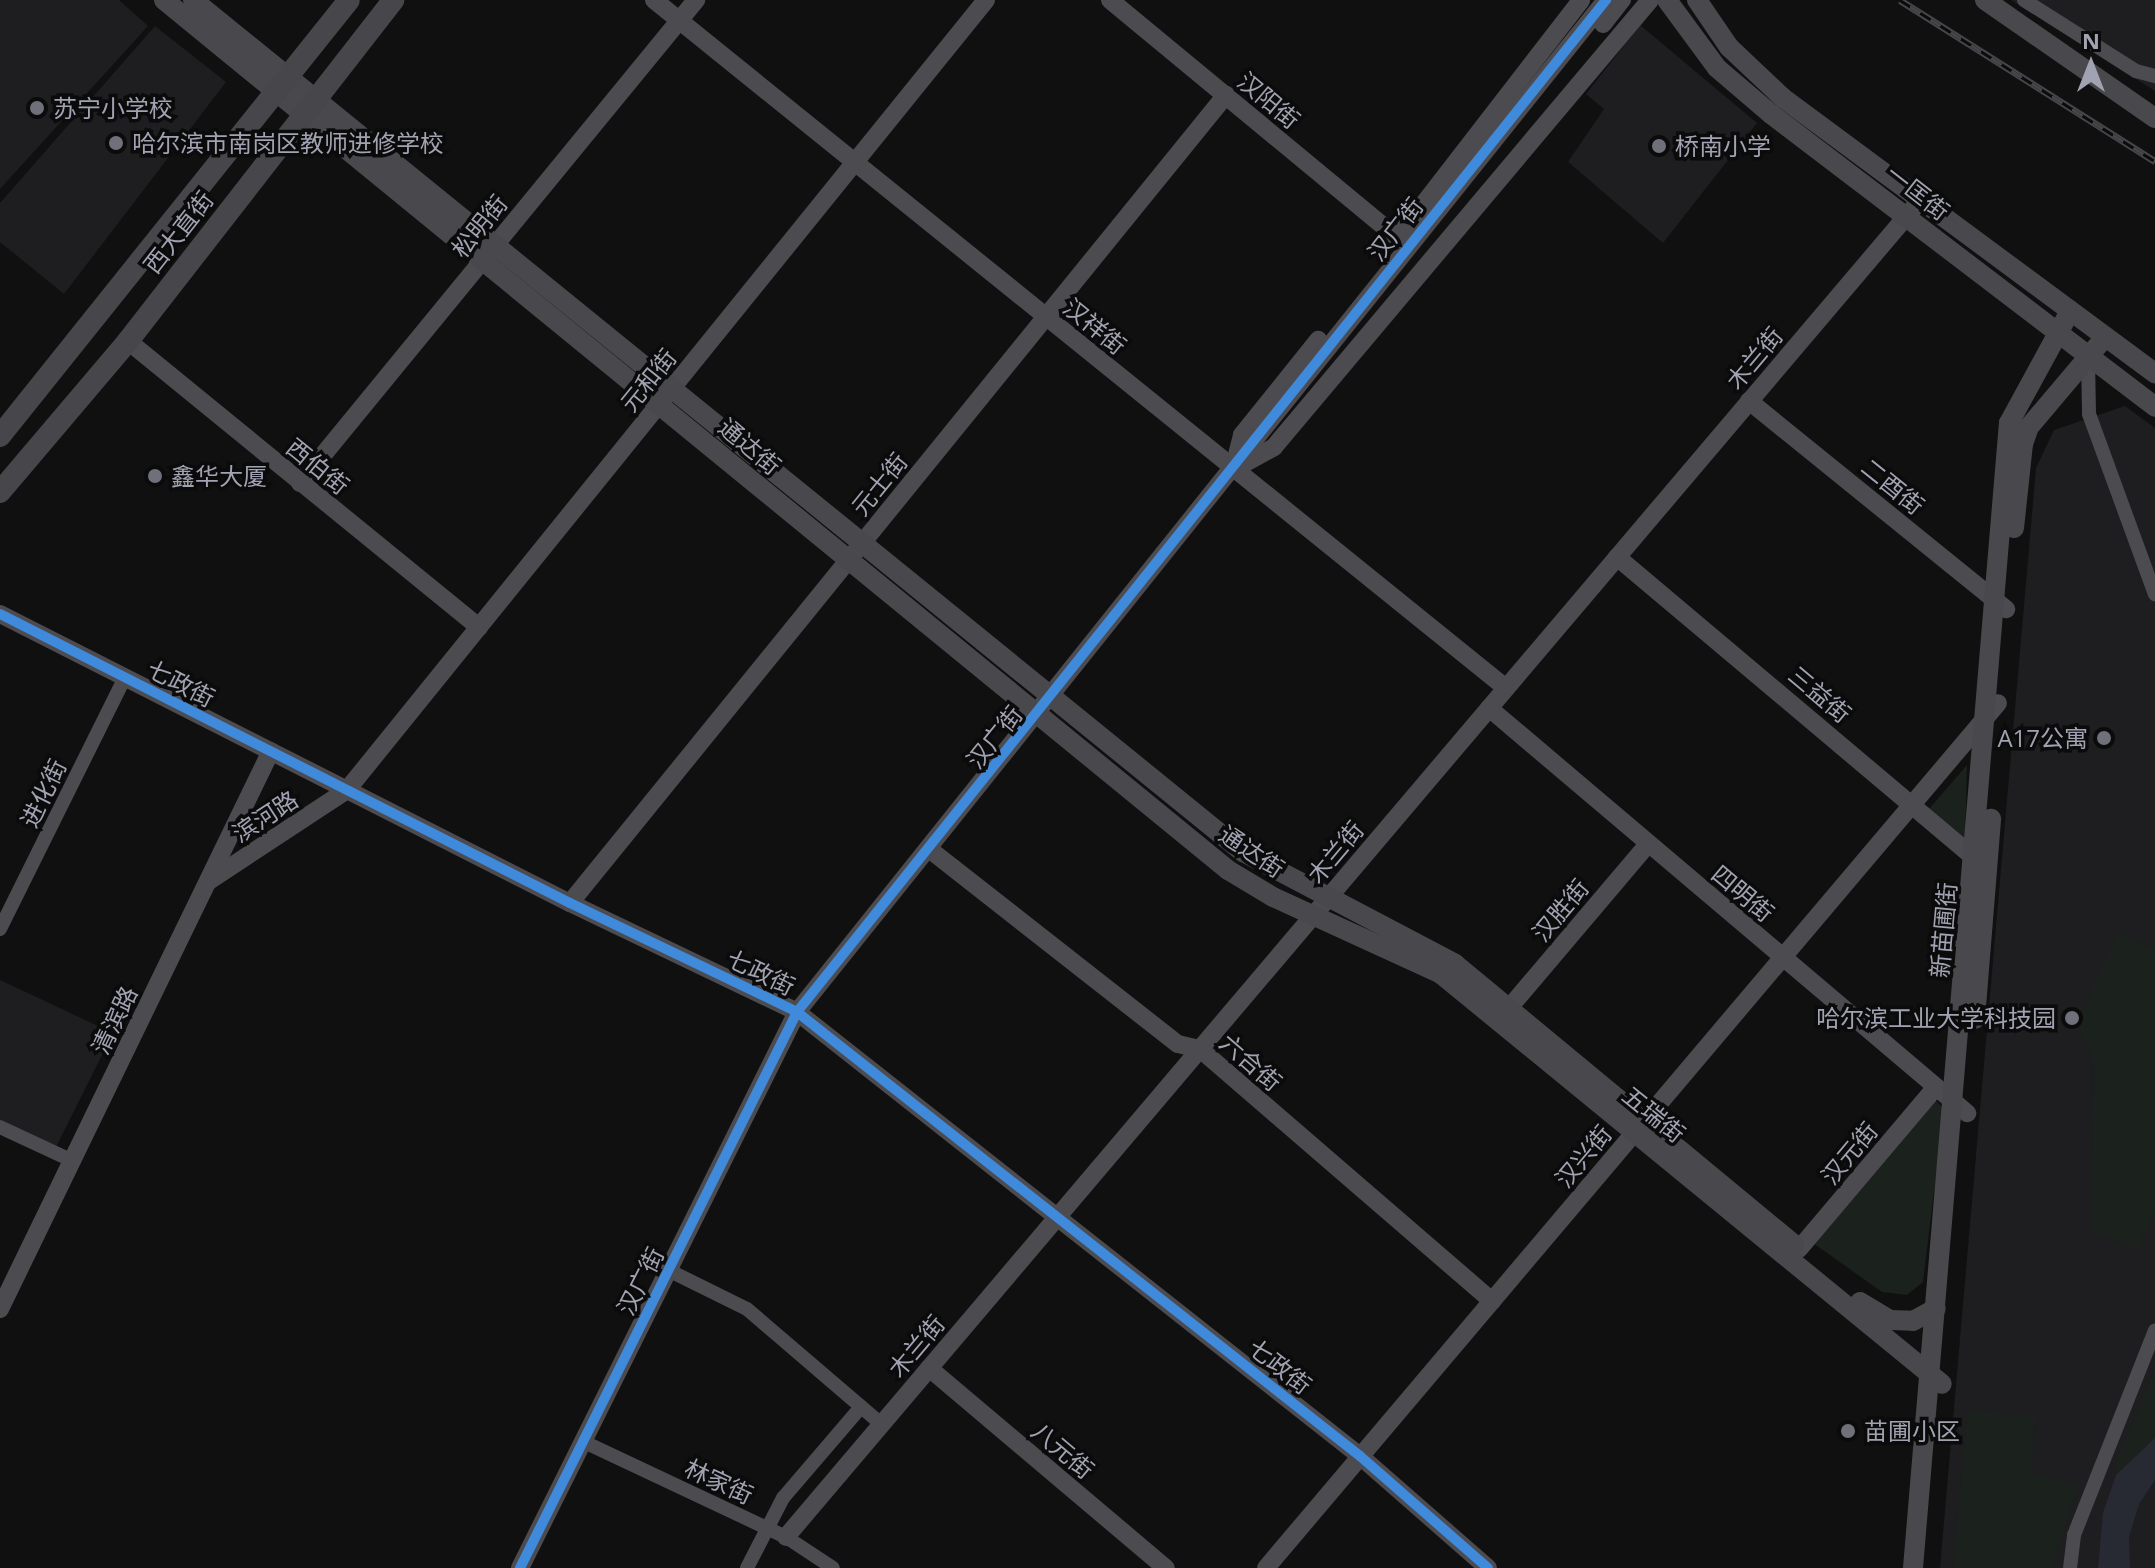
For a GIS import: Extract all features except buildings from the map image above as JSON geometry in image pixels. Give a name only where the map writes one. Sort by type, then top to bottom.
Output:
[{"type":"main road","name":"通达街","points":[[164,0],[280,85]]},
{"type":"main road","name":"通达街","points":[[193,0],[280,85],[481,261],[863,543],[1243,852],[1290,881],[1329,896]]},
{"type":"main road","name":"西大直街","points":[[0,436],[349,0]]},
{"type":"main road","name":"西大直街","points":[[0,492],[128,341],[393,0]]},
{"type":"main road","name":"一匡街","points":[[1667,0],[1717,68],[2088,360],[2155,407]]},
{"type":"main road","name":"一匡街","points":[[1697,0],[1729,47],[1783,98],[2155,373]]},
{"type":"main road","points":[[1985,0],[2155,118]]},
{"type":"main road","name":"通达街","points":[[307,108],[495,245],[848,561],[1228,870],[1313,915]]},
{"type":"main road","name":"新苗圃街","points":[[2001,604],[2009,423],[2070,311]]},
{"type":"main road","name":"新苗圃街","points":[[1923,1568],[1936,1379],[1982,864],[1991,710],[2001,604],[2023,444],[2042,407],[2088,360],[2105,337]]},
{"type":"main road","name":"五瑞街","points":[[1329,896],[1435,951],[1509,1008],[1936,1379]]},
{"type":"main road","name":"五瑞街","points":[[1313,915],[1441,974],[1641,1125],[1799,1249],[1871,1311],[1890,1320],[1913,1321],[1936,1308]]},
{"type":"main road","name":"新苗圃街","points":[[1913,1568],[1936,1379],[1936,1308],[1961,1109]]},
{"type":"street","name":"汉祥街","points":[[654,0],[1506,688]]},
{"type":"street","name":"松明街","points":[[300,483],[696,0]]},
{"type":"street","name":"元和街","points":[[347,790],[986,0]]},
{"type":"street","name":"汉阳街","points":[[1110,0],[1398,238]]},
{"type":"street","name":"汉广街","points":[[1234,469],[1242,435],[1581,0]]},
{"type":"street","name":"汉广街","points":[[520,1568],[797,1012],[1053,696],[1606,0]]},
{"type":"street","name":"汉广街","points":[[1234,469],[1303,395],[1622,0]]},
{"type":"street","name":"汉广街","points":[[1234,469],[1274,447],[1650,0]]},
{"type":"street","points":[[2024,0],[2136,71],[2155,76]]},
{"type":"street","name":"元士街","points":[[570,903],[1226,95]]},
{"type":"street","name":"木兰街","points":[[786,1537],[1921,199]]},
{"type":"street","name":"西伯街","points":[[128,341],[479,627]]},
{"type":"street","points":[[2088,360],[2089,414],[2154,588]]},
{"type":"street","name":"二酉街","points":[[1749,401],[2001,604]]},
{"type":"street","name":"三益街","points":[[1617,557],[1914,802],[1982,864]]},
{"type":"street","name":"七政街","points":[[0,614],[570,903],[797,1012],[1360,1456],[1488,1568]]},
{"type":"street","name":"进化街","points":[[0,929],[125,677]]},
{"type":"street","name":"四明街","points":[[1489,708],[1961,1109]]},
{"type":"street","name":"汉兴街","points":[[1266,1568],[1991,710]]},
{"type":"street","name":"清滨路","points":[[0,1309],[271,751]]},
{"type":"street","name":"滨河路","points":[[209,881],[347,790]]},
{"type":"street","name":"汉胜街","points":[[1509,1008],[1648,844]]},
{"type":"street","name":"六合街","points":[[929,849],[1178,1044],[1200,1049],[1492,1301]]},
{"type":"street","name":"汉元街","points":[[1799,1249],[1935,1088]]},
{"type":"street","points":[[0,1127],[73,1161]]},
{"type":"street","points":[[668,1270],[747,1309],[881,1424]]},
{"type":"street","points":[[2070,1568],[2074,1535],[2155,1330]]},
{"type":"street","name":"八元街","points":[[929,1368],[1166,1568]]},
{"type":"street","points":[[747,1568],[783,1498],[861,1407]]},
{"type":"street","name":"林家街","points":[[582,1441],[786,1537],[833,1568]]},
{"type":"shaded area","name":"苏宁小学校","points":[[0,0],[119,0],[148,26],[0,189]]},
{"type":"shaded area","points":[[2011,0],[2155,0],[2155,91]]},
{"type":"shaded area","name":"桥南小学","points":[[1640,25],[1757,123],[1663,243],[1568,162],[1604,109],[1586,94]]},
{"type":"shaded area","name":"哈尔滨市南岗区教师进修学校","points":[[155,26],[226,82],[64,294],[0,242],[0,203]]},
{"type":"shaded area","name":"哈尔滨工业大学科技园","points":[[2125,406],[2155,428],[2155,1568],[1940,1568],[2036,468],[2054,430]]},
{"type":"shaded area","points":[[1967,765],[1965,842],[1929,809]]},
{"type":"shaded area","points":[[2119,932],[2155,949],[2155,1213],[2137,1249],[2091,1232],[2094,1063],[2077,1022]]},
{"type":"shaded area","points":[[0,980],[113,1033],[56,1147],[0,1120]]},
{"type":"shaded area","points":[[1934,1099],[1944,1109],[1923,1282],[1907,1295],[1882,1292],[1813,1243]]},
{"type":"shaded area","points":[[2155,1369],[2155,1439],[2116,1475],[2117,1459]]},
{"type":"shaded area","points":[[1968,1411],[2035,1416],[2032,1473],[2079,1484],[2052,1568],[1953,1568]]},
{"type":"shaded area","points":[[2155,1438],[2155,1480],[2139,1504],[2129,1537],[2130,1568],[2098,1568],[2103,1513],[2116,1475]]},
{"type":"railway","points":[[1900,0],[2155,161]]},
{"type":"cycle path","points":[[520,1568],[797,1012],[1606,0]]},
{"type":"cycle path","points":[[0,614],[570,903],[797,1012],[1360,1456],[1488,1568]]},
{"type":"place","name":"苏宁小学校","points":[[37,108]]},
{"type":"place","name":"哈尔滨市南岗区教师进修学校","points":[[116,143]]},
{"type":"place","name":"桥南小学","points":[[1659,146]]},
{"type":"place","name":"鑫华大厦","points":[[155,476]]},
{"type":"place","name":"A17公寓","points":[[2104,738]]},
{"type":"place","name":"哈尔滨工业大学科技园","points":[[2072,1018]]},
{"type":"place","name":"苗圃小区","points":[[1848,1431]]}]
